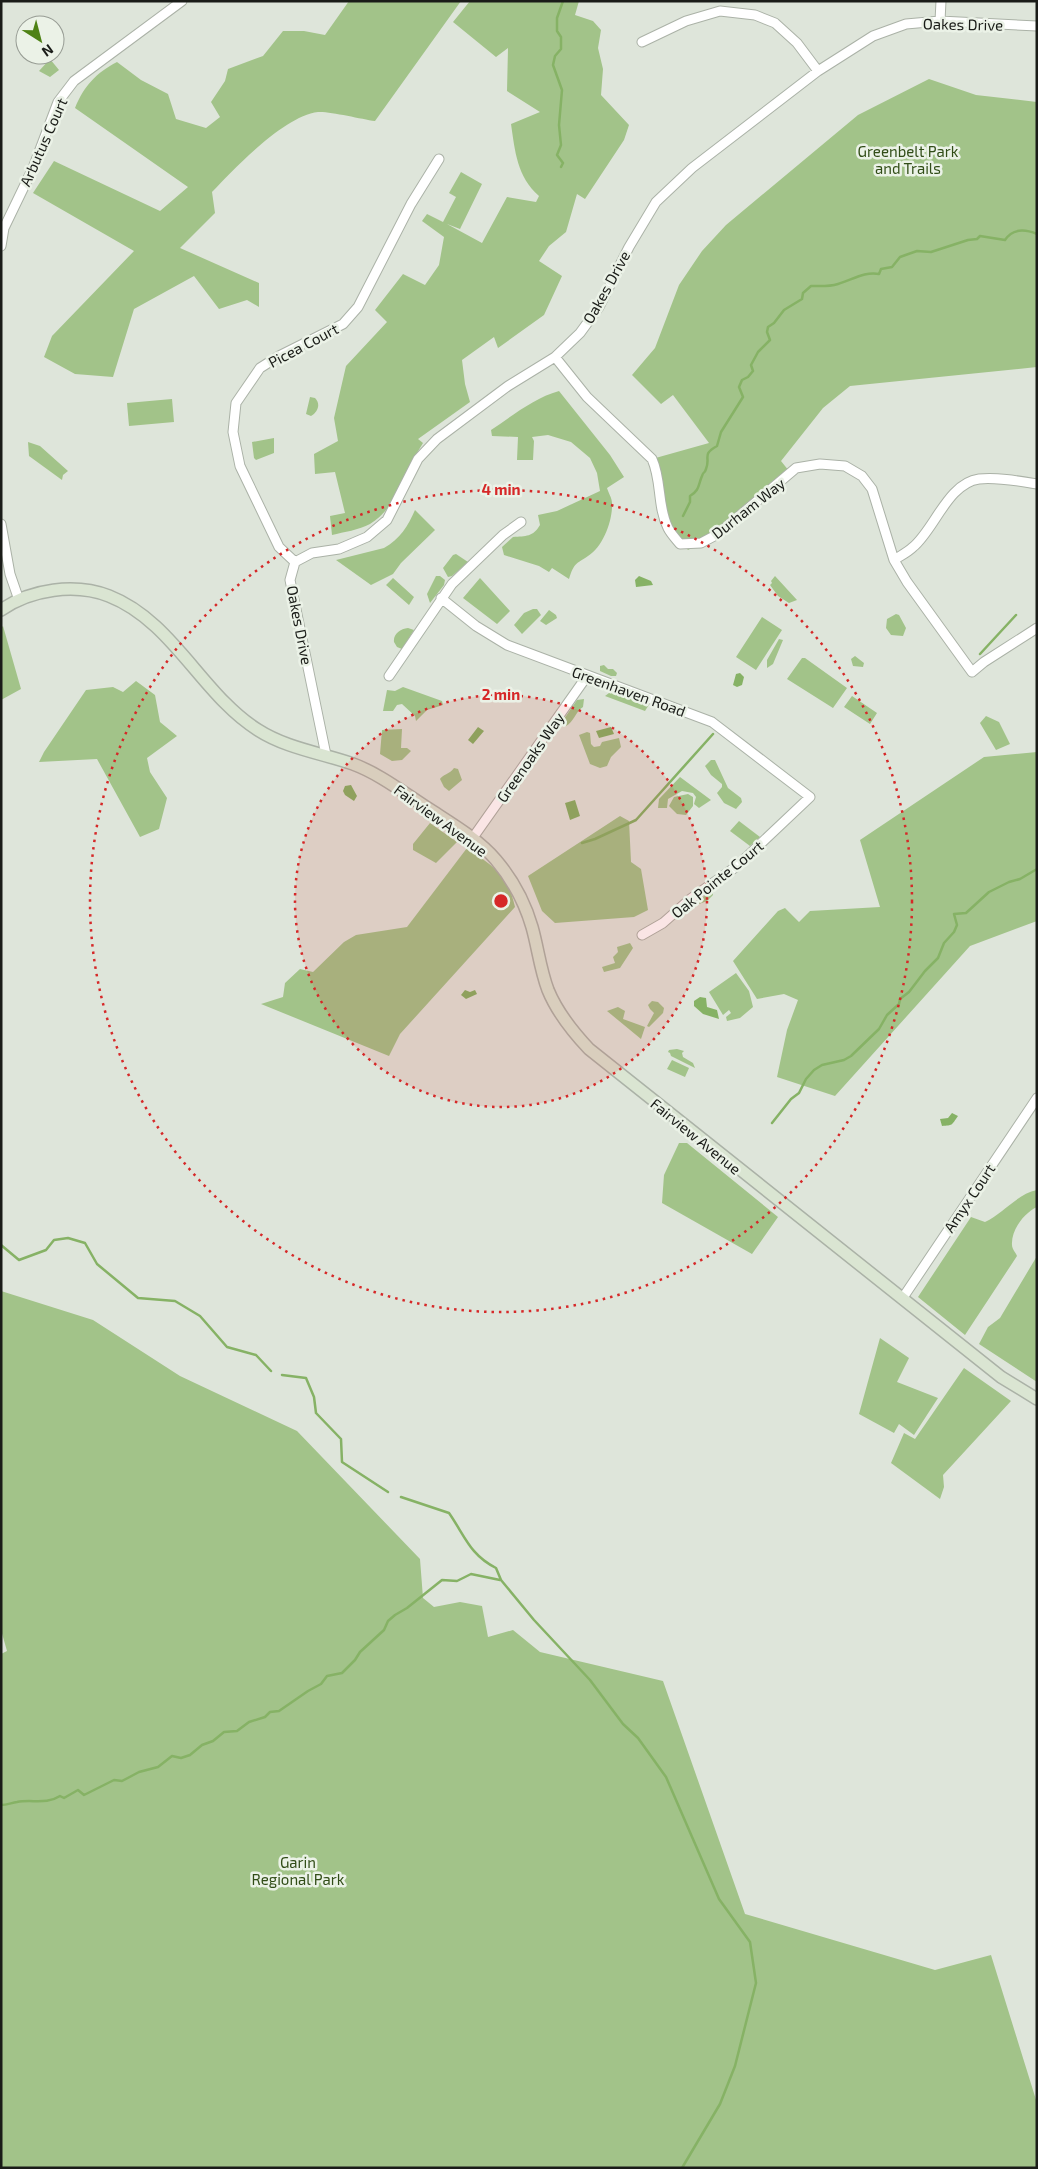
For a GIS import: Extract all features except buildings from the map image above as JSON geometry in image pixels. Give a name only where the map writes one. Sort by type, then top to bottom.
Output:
[{"type":"main road","name":"Fairview Avenue","points":[[1,610],[19,600],[46,591],[64,590],[95,593],[122,602],[151,622],[245,721],[270,737],[353,764],[380,776],[472,839],[495,859],[523,902],[533,929],[540,966],[548,991],[556,1007],[575,1035],[589,1049],[672,1117],[1001,1377],[1037,1399]]},
{"type":"street","name":"Arbutus Court","points":[[1,246],[2,227],[33,168],[58,102],[63,95],[74,81],[182,1]]},
{"type":"street","points":[[940,21],[941,1]]},
{"type":"street","points":[[642,42],[686,21],[720,11],[755,15],[775,23],[797,43],[818,71]]},
{"type":"street","name":"Oakes Drive","points":[[326,755],[290,580],[295,562],[312,553],[339,549],[367,537],[387,520],[418,459],[437,439],[508,386],[555,357],[580,333],[599,307],[629,247],[656,202],[692,168],[818,71],[873,36],[906,24],[940,21],[1037,26]]},
{"type":"street","name":"Picea Court","points":[[295,562],[279,547],[240,466],[234,432],[236,403],[260,368],[279,356],[343,324],[358,307],[410,204],[438,159]]},
{"type":"street","name":"Durham Way","points":[[555,357],[587,397],[652,459],[658,472],[663,514],[668,529],[680,544],[701,543],[718,534],[796,468],[820,464],[845,466],[862,476],[872,489],[894,560],[907,582],[972,672],[984,662],[1037,628]]},
{"type":"street","points":[[894,560],[914,547],[952,496],[968,483],[978,479],[1013,480],[1037,484]]},
{"type":"street","points":[[389,676],[452,584],[503,535],[521,522]]},
{"type":"street","points":[[1,524],[10,574],[19,600]]},
{"type":"street","name":"Greenhaven Road","points":[[441,598],[476,626],[507,646],[712,722],[810,797]]},
{"type":"street","name":"Greenoaks Way","points":[[472,839],[586,676]]},
{"type":"street","name":"Oak Pointe Court","points":[[642,935],[664,923],[689,900],[738,866],[810,797]]},
{"type":"street","name":"Amyx Court","points":[[902,1299],[1037,1098]]},
{"type":"green space","points":[[349,1],[461,1],[375,121],[323,112],[305,116],[290,123],[261,144],[212,192],[215,213],[180,248],[259,283],[259,307],[247,300],[219,309],[194,276],[134,309],[113,377],[75,374],[44,357],[52,336],[134,251],[33,193],[54,161],[160,211],[188,187],[75,108],[82,93],[92,81],[117,62],[141,80],[168,94],[176,119],[206,128],[220,117],[211,102],[225,81],[228,69],[263,56],[283,31],[304,31],[325,35]]},
{"type":"green space","points":[[470,1],[579,1],[575,15],[593,21],[601,30],[598,48],[603,69],[601,95],[629,125],[624,140],[585,199],[577,194],[566,232],[549,246],[539,261],[562,276],[544,315],[498,348],[494,337],[462,360],[465,384],[470,402],[418,439],[423,443],[395,498],[380,516],[366,526],[332,535],[330,516],[345,513],[335,472],[315,474],[314,454],[338,441],[334,418],[346,366],[387,322],[375,310],[403,274],[425,285],[439,265],[444,237],[422,221],[427,214],[443,222],[456,197],[449,193],[461,172],[482,184],[460,229],[447,224],[482,243],[507,197],[536,202],[539,196],[526,181],[518,163],[511,124],[540,112],[507,91],[508,48],[496,57],[453,22]]},
{"type":"green space","points":[[44,65],[55,65],[59,70],[50,77],[39,71]]},
{"type":"green space","name":"Greenbelt Park and Trails","points":[[929,79],[976,95],[1037,102],[1037,367],[850,386],[823,408],[781,461],[789,471],[718,534],[688,550],[669,529],[652,459],[709,443],[673,395],[661,404],[632,375],[655,348],[679,285],[702,251],[726,225],[858,115]]},
{"type":"green space","points":[[559,391],[610,455],[624,477],[607,488],[612,501],[612,510],[606,533],[593,552],[576,564],[569,579],[552,568],[549,572],[539,566],[504,555],[502,547],[513,537],[525,536],[535,532],[540,525],[538,515],[557,511],[600,491],[597,473],[590,458],[571,442],[548,435],[532,437],[534,441],[533,460],[517,460],[518,437],[492,436],[491,430],[532,403]]},
{"type":"green space","points":[[310,397],[317,400],[318,405],[317,410],[311,416],[306,414]]},
{"type":"green space","points":[[172,399],[174,422],[129,426],[127,403]]},
{"type":"green space","points":[[274,438],[274,453],[256,460],[254,458],[252,442]]},
{"type":"green space","points":[[28,442],[40,446],[68,471],[63,475],[62,480],[29,456]]},
{"type":"green space","points":[[415,510],[435,530],[401,563],[393,574],[371,585],[336,560],[384,548],[395,541],[403,532]]},
{"type":"green space","points":[[456,554],[468,562],[452,576],[448,577],[443,568],[453,555]]},
{"type":"green space","points":[[436,576],[440,576],[445,580],[444,585],[430,603],[427,594]]},
{"type":"green space","points":[[775,576],[797,600],[789,603],[778,596],[770,585]]},
{"type":"green space","points":[[393,578],[414,597],[409,605],[386,585]]},
{"type":"green space","points":[[480,578],[510,611],[497,624],[463,598]]},
{"type":"green space","points":[[537,609],[541,615],[522,634],[514,625],[524,613]]},
{"type":"green space","points":[[549,610],[557,618],[546,625],[540,621]]},
{"type":"green space","points":[[896,614],[899,615],[906,628],[903,636],[891,635],[886,628],[887,619]]},
{"type":"green space","points":[[762,617],[782,630],[756,670],[736,657]]},
{"type":"green space","points":[[3,626],[21,689],[1,700],[1,628]]},
{"type":"green space","points":[[402,629],[414,630],[402,649],[397,647],[394,642],[396,634]]},
{"type":"green space","points":[[779,639],[783,640],[773,664],[767,668],[767,660]]},
{"type":"green space","points":[[855,656],[864,663],[863,667],[853,666],[851,659]]},
{"type":"green space","points":[[802,658],[805,658],[847,688],[833,708],[787,679]]},
{"type":"green space","points":[[604,665],[608,669],[613,669],[617,673],[616,676],[600,671],[600,666]]},
{"type":"green space","points":[[136,681],[155,695],[160,722],[177,736],[147,758],[150,772],[167,798],[159,829],[140,837],[97,759],[39,762],[86,690],[113,687],[123,692]]},
{"type":"green space","points":[[403,687],[442,701],[443,705],[427,710],[416,721],[415,716],[402,704],[397,705],[393,711],[383,711],[387,690],[395,691]]},
{"type":"green space","points":[[613,690],[650,703],[645,711],[605,696]]},
{"type":"green space","points":[[852,696],[877,713],[870,724],[844,707]]},
{"type":"green space","points":[[584,699],[583,707],[566,726],[564,719],[577,700]]},
{"type":"green space","points":[[986,716],[999,722],[1010,744],[996,750],[980,723]]},
{"type":"green space","points":[[402,729],[401,748],[407,748],[411,751],[402,760],[392,761],[380,754],[382,730]]},
{"type":"green space","points":[[587,732],[590,733],[591,744],[594,747],[600,746],[602,742],[619,738],[621,747],[611,757],[607,766],[600,768],[590,764],[579,735]]},
{"type":"green space","points":[[1037,752],[1037,921],[970,946],[835,1096],[777,1077],[787,1030],[798,1000],[784,994],[757,999],[733,961],[778,911],[785,908],[799,922],[810,911],[880,907],[860,840],[984,757]]},
{"type":"green space","points":[[711,760],[715,760],[728,788],[741,798],[742,802],[736,809],[724,803],[717,793],[722,784],[711,775],[705,766]]},
{"type":"green space","points":[[454,768],[458,769],[462,780],[449,791],[444,787],[440,779]]},
{"type":"green space","points":[[680,777],[711,800],[699,808],[694,804],[696,797],[693,793],[682,791],[668,799],[667,808],[658,808],[659,799]]},
{"type":"green space","points":[[688,794],[693,797],[693,806],[686,815],[677,814],[669,806],[674,797]]},
{"type":"green space","points":[[620,816],[629,821],[631,862],[641,869],[648,910],[634,917],[555,923],[542,911],[528,876]]},
{"type":"green space","points":[[739,821],[760,837],[750,846],[730,831]]},
{"type":"green space","points":[[430,823],[457,842],[436,863],[413,850],[413,844]]},
{"type":"green space","points":[[467,848],[492,866],[504,879],[515,907],[400,1034],[389,1056],[261,1004],[283,997],[285,983],[300,969],[313,972],[344,942],[356,935],[407,927]]},
{"type":"green space","points":[[712,890],[713,895],[707,901],[699,904],[696,903]]},
{"type":"green space","points":[[630,943],[633,948],[620,968],[604,972],[602,967],[615,963],[613,957],[618,952],[617,947]]},
{"type":"green space","points":[[736,973],[749,991],[753,1007],[740,1018],[727,1021],[726,1017],[731,1013],[729,1010],[723,1015],[709,992]]},
{"type":"green space","points":[[652,1001],[658,1002],[664,1008],[663,1013],[649,1027],[647,1026],[654,1013],[648,1005]]},
{"type":"green space","points":[[618,1007],[625,1011],[623,1019],[645,1027],[641,1039],[607,1011]]},
{"type":"green space","points":[[677,1049],[684,1051],[682,1053],[683,1057],[693,1063],[695,1068],[671,1056],[668,1052],[669,1050]]},
{"type":"green space","points":[[672,1060],[689,1068],[685,1077],[667,1069]]},
{"type":"green space","points":[[679,1143],[687,1143],[778,1217],[752,1254],[662,1203],[664,1175]]},
{"type":"green space","points":[[1037,1190],[1037,1207],[1027,1213],[1019,1223],[1012,1239],[1012,1246],[1017,1256],[965,1335],[918,1297],[971,1217],[985,1222],[1023,1195]]},
{"type":"green space","points":[[1037,1256],[1037,1382],[979,1344],[988,1327],[1000,1318]]},
{"type":"green space","name":"Garin Regional Park","points":[[1,1291],[93,1320],[180,1376],[297,1431],[420,1559],[423,1598],[434,1607],[460,1602],[482,1606],[488,1637],[513,1630],[540,1652],[663,1681],[745,1914],[935,1970],[991,1955],[1037,2103],[1037,2168],[1,2168],[1,1654],[7,1651],[1,1630]]},
{"type":"green space","points":[[880,1338],[909,1358],[897,1382],[938,1398],[914,1435],[899,1424],[894,1433],[859,1414]]},
{"type":"green space","points":[[964,1368],[1011,1401],[943,1475],[944,1487],[940,1499],[891,1463],[904,1433],[915,1439]]},
{"type":"shaded area","points":[[639,576],[651,581],[653,585],[636,587],[635,580]]},
{"type":"shaded area","points":[[740,673],[744,677],[742,685],[737,687],[733,685],[736,674]]},
{"type":"shaded area","points":[[478,727],[484,731],[473,744],[468,740]]},
{"type":"shaded area","points":[[611,727],[614,734],[599,738],[596,731]]},
{"type":"shaded area","points":[[351,785],[357,796],[354,801],[345,795],[343,791],[345,786]]},
{"type":"shaded area","points":[[575,800],[580,816],[570,820],[565,803]]},
{"type":"shaded area","points":[[465,990],[470,992],[475,990],[477,994],[466,999],[461,995]]},
{"type":"shaded area","points":[[700,997],[706,998],[707,1007],[717,1010],[719,1019],[703,1014],[694,1006],[694,1001]]},
{"type":"shaded area","points":[[952,1113],[958,1116],[954,1122],[950,1125],[942,1126],[940,1119],[948,1118]]},
{"type":"waterway","points":[[561,167],[563,163],[557,155],[561,145],[559,125],[562,90],[553,65],[555,56],[561,49],[561,37],[557,31],[557,18],[563,1]]},
{"type":"waterway","points":[[683,516],[690,502],[690,496],[697,489],[705,471],[709,452],[717,446],[721,432],[743,397],[739,387],[742,380],[753,371],[751,365],[758,352],[770,340],[767,332],[768,327],[774,323],[784,310],[802,299],[803,293],[811,286],[831,286],[864,275],[879,274],[881,269],[892,267],[900,257],[917,251],[931,252],[977,239],[980,236],[1005,240],[1012,233],[1020,231],[1037,234]]},
{"type":"waterway","points":[[980,654],[1016,615]]},
{"type":"waterway","points":[[582,843],[636,820],[713,734]]},
{"type":"waterway","points":[[772,1123],[791,1099],[799,1093],[806,1079],[814,1070],[822,1065],[844,1060],[851,1056],[879,1029],[887,1015],[899,1004],[900,999],[909,992],[938,958],[944,943],[954,932],[957,925],[954,914],[966,913],[989,892],[1020,879],[1037,869]]},
{"type":"waterway","points":[[1,1245],[19,1260],[46,1250],[54,1240],[68,1238],[85,1243],[97,1264],[138,1298],[175,1301],[200,1316],[227,1347],[256,1355],[271,1371]]},
{"type":"waterway","points":[[282,1375],[306,1378],[314,1397],[316,1413],[341,1439],[342,1462],[388,1492]]},
{"type":"waterway","points":[[401,1497],[449,1513],[474,1551],[487,1563],[496,1568],[501,1580],[534,1620],[590,1680],[623,1724],[638,1738],[666,1777],[719,1899],[750,1942],[756,1983],[735,2066],[720,2104],[682,2168]]},
{"type":"waterway","points":[[1,1805],[23,1801],[49,1800],[60,1796],[64,1798],[78,1790],[84,1795],[114,1780],[122,1781],[139,1772],[158,1767],[172,1756],[181,1758],[190,1755],[202,1745],[213,1741],[224,1732],[237,1731],[249,1722],[265,1717],[270,1712],[279,1711],[321,1684],[327,1676],[342,1673],[360,1652],[384,1630],[388,1621],[442,1580],[457,1581],[471,1574],[500,1580]]}]
